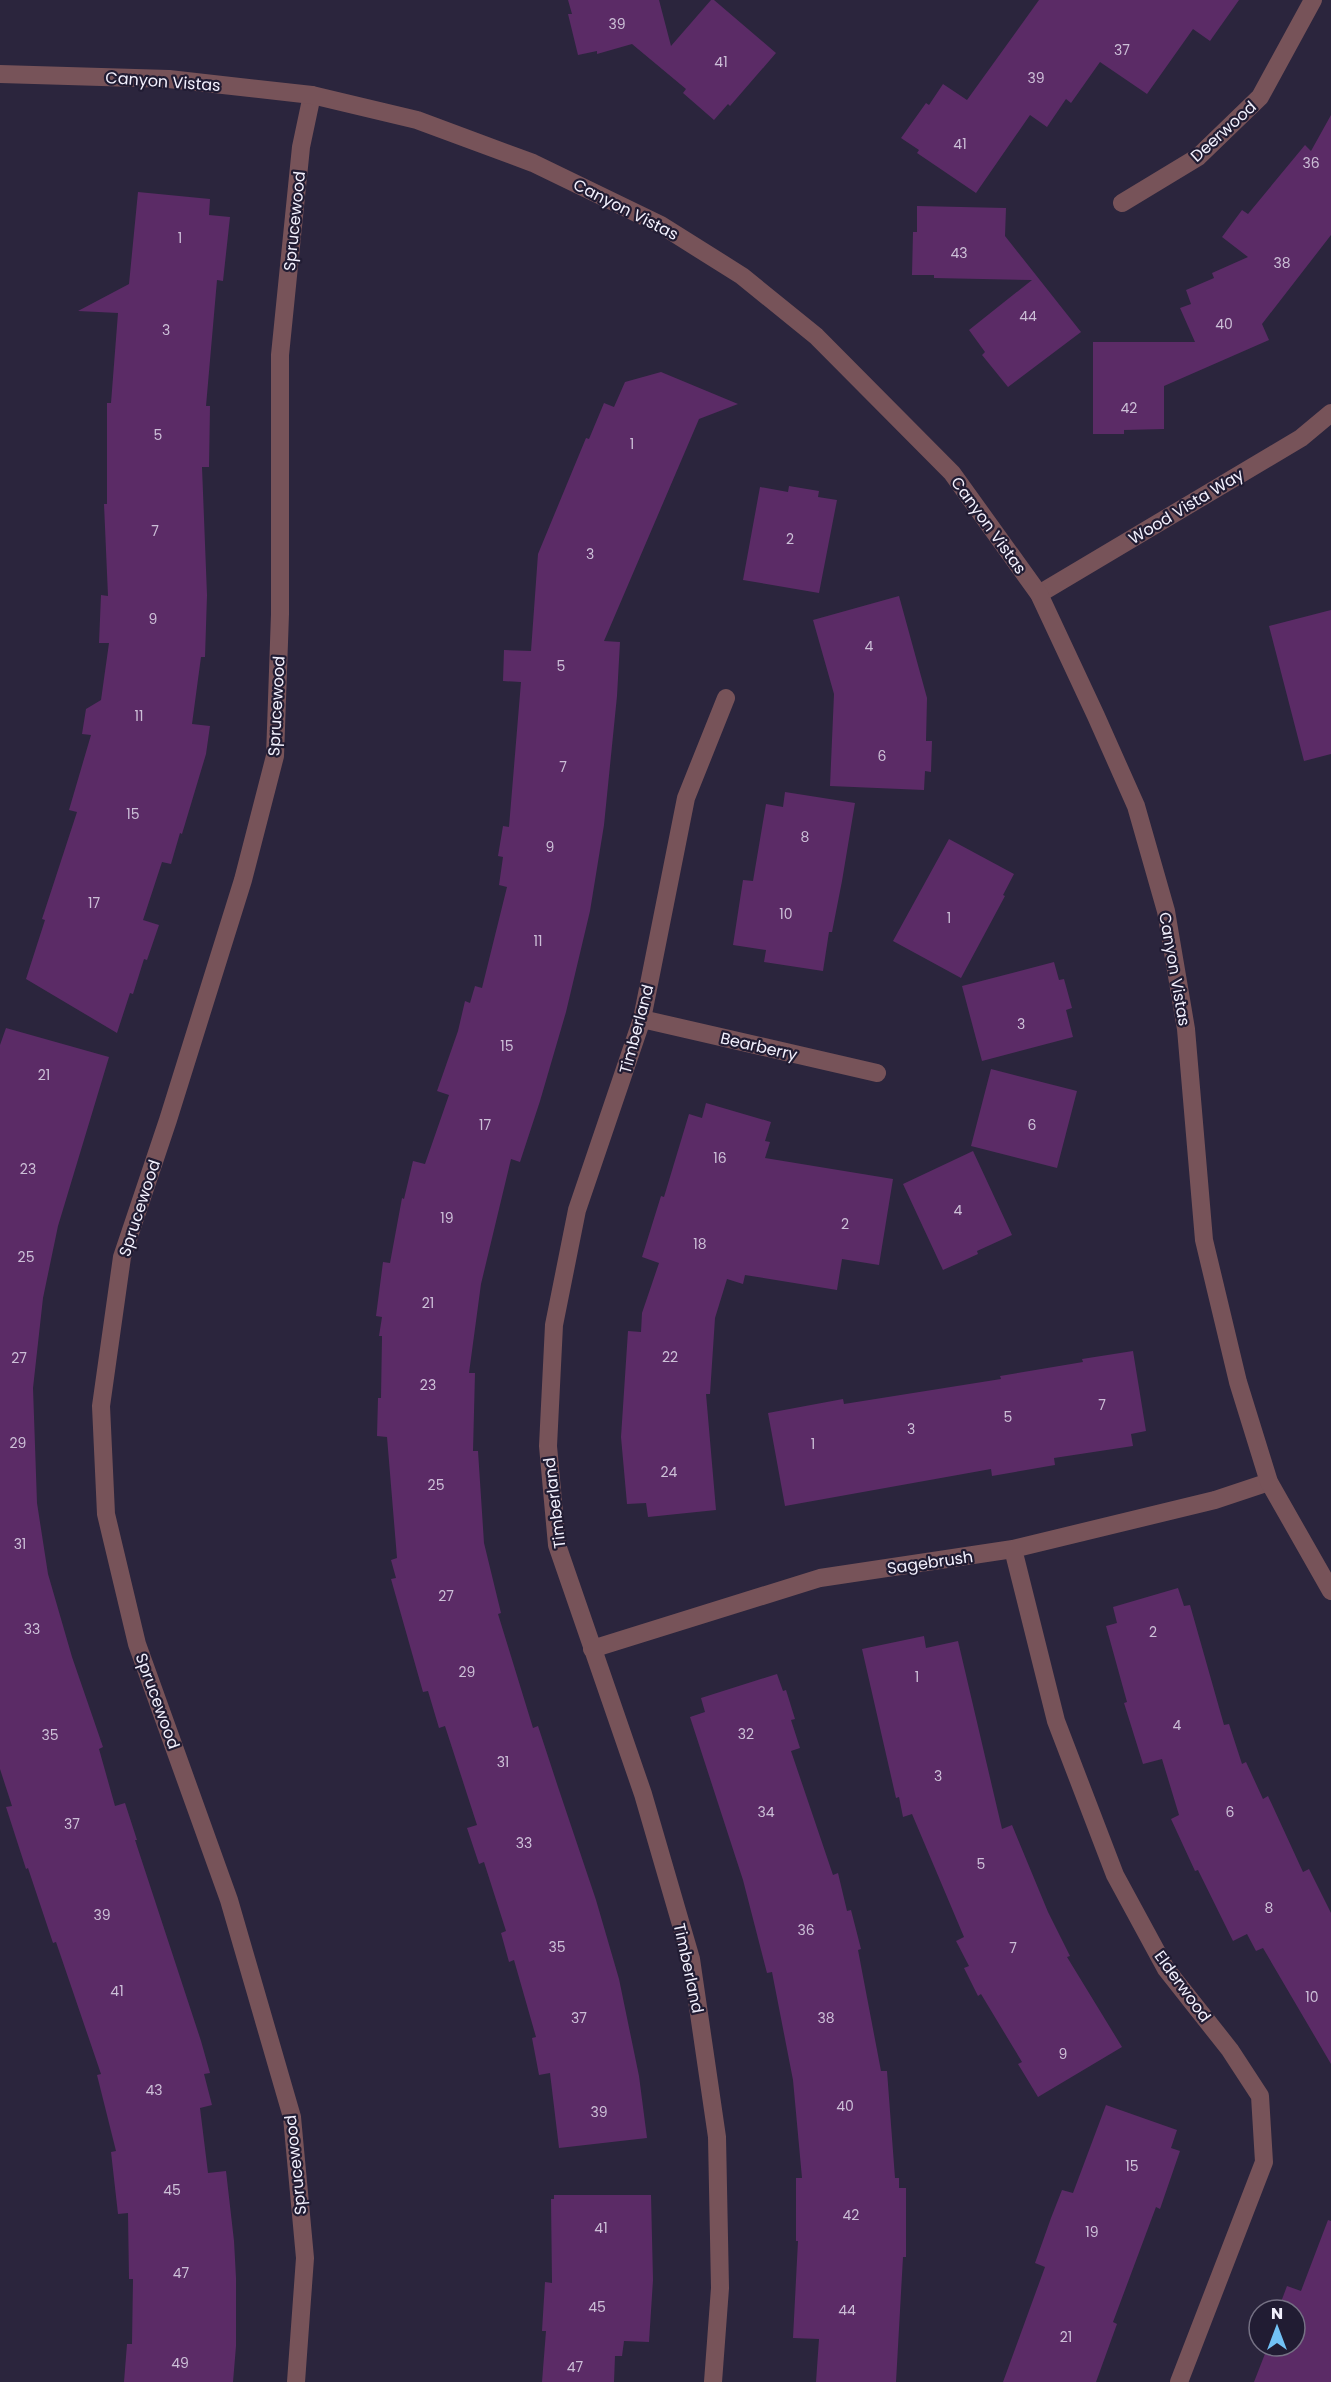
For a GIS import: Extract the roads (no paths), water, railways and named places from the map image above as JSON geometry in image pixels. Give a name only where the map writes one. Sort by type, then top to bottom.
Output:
[{"type":"street","name":"Deerwood","points":[[1122,203],[1198,157],[1260,97],[1313,0]]},
{"type":"street","name":"Canyon Vistas","points":[[0,74],[169,79],[312,95],[417,120],[533,163],[661,225],[742,276],[816,336],[952,473],[1038,594],[1136,806],[1166,910],[1186,1029],[1204,1240],[1238,1382],[1269,1482],[1331,1591]]},
{"type":"street","name":"Sprucewood","points":[[296,2382],[305,2258],[292,2117],[229,1900],[137,1644],[106,1514],[101,1406],[122,1257],[168,1120],[243,880],[275,756],[280,614],[280,355],[302,147],[312,95]]},
{"type":"street","name":"Wood Vista Way","points":[[1038,594],[1301,438],[1331,413]]},
{"type":"street","name":"Timberland","points":[[713,2382],[720,2288],[717,2137],[691,1959],[643,1794],[557,1545],[548,1446],[554,1325],[577,1210],[642,1019],[686,798],[726,698]]},
{"type":"street","name":"Bearberry","points":[[642,1019],[877,1073]]},
{"type":"street","name":"Sagebrush","points":[[592,1649],[820,1578],[1013,1550],[1215,1500],[1269,1482]]},
{"type":"street","name":"Elderwood","points":[[1013,1550],[1056,1721],[1114,1875],[1166,1970],[1230,2050],[1260,2096],[1264,2162],[1179,2382]]}]
